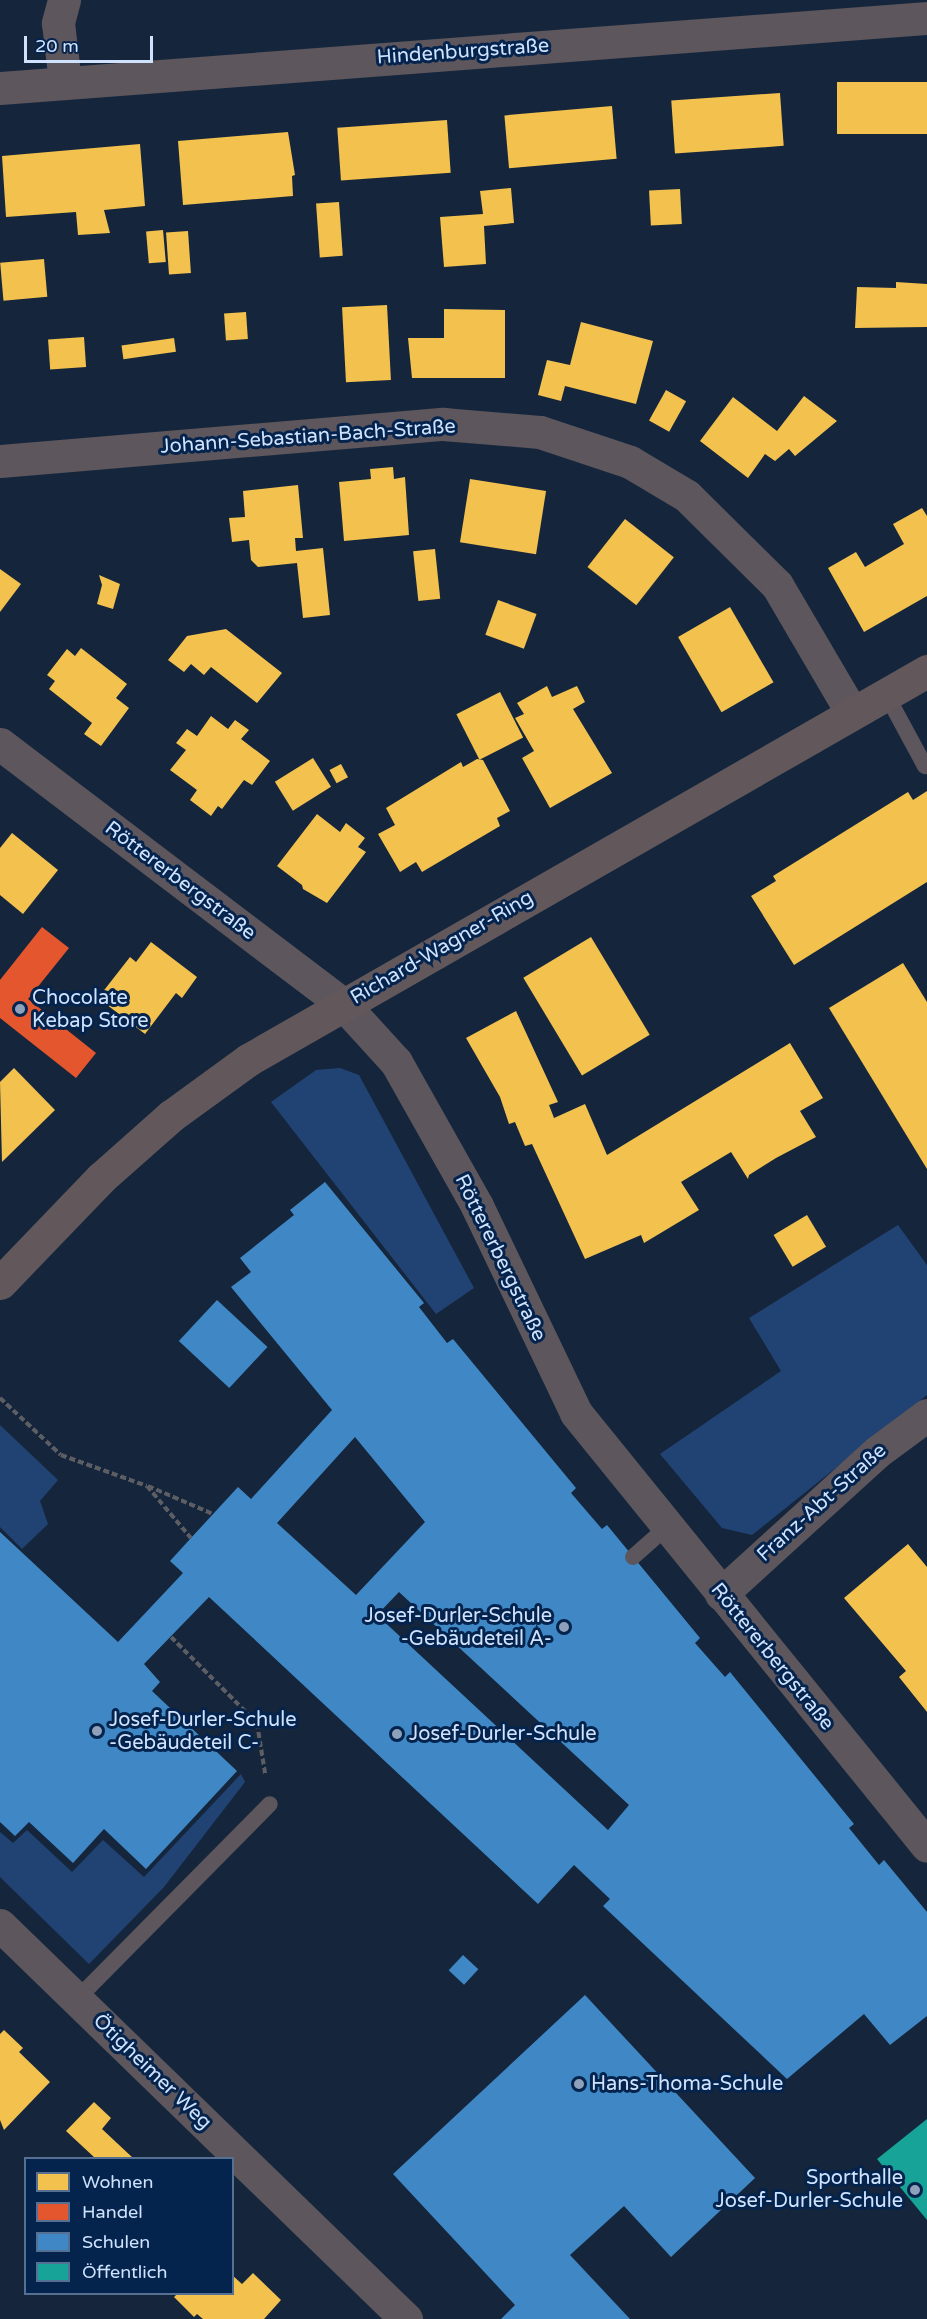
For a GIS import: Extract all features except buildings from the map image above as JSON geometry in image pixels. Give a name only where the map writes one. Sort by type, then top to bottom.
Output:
[{"type":"street","points":[[64,0],[58,23],[65,82]]},
{"type":"street","name":"Hindenburgstraße","points":[[6,82],[65,82],[927,18]]},
{"type":"street","name":"Johann-Sebastian-Bach-Straße","points":[[0,461],[443,424],[540,432],[630,462],[687,496],[777,585],[852,713]]},
{"type":"street","name":"Richard-Wagner-Ring","points":[[0,1283],[101,1178],[171,1116],[248,1060],[927,671]]},
{"type":"street","name":"Röttererbergstraße","points":[[0,744],[343,1004],[396,1062],[477,1206],[576,1413],[927,1846]]},
{"type":"street","name":"Franz-Abt-Straße","points":[[721,1594],[878,1452],[927,1415]]},
{"type":"street","name":"Ötigheimer Weg","points":[[0,1925],[406,2319]]},
{"type":"lane","points":[[886,694],[925,766]]},
{"type":"lane","points":[[633,1557],[668,1527]]},
{"type":"lane","points":[[77,1999],[270,1804]]},
{"type":"path","points":[[0,1398],[61,1455],[147,1486],[213,1514]]},
{"type":"path","points":[[147,1486],[191,1538]]},
{"type":"path","points":[[171,1637],[257,1723],[270,1804]]},
{"type":"shaded area","points":[[340,1068],[359,1075],[474,1288],[436,1314],[271,1102],[316,1070]]},
{"type":"shaded area","points":[[898,1225],[927,1265],[927,1395],[752,1535],[722,1528],[660,1454],[781,1371],[749,1318]]},
{"type":"shaded area","points":[[0,1425],[58,1480],[40,1501],[48,1524],[22,1549],[0,1527]]},
{"type":"shaded area","points":[[241,1774],[245,1782],[164,1887],[89,1964],[0,1877],[0,1832],[13,1843],[27,1830],[72,1872],[103,1840],[144,1877]]},
{"type":"place","name":"Chocolate Kebap Store","points":[[20,1009]]},
{"type":"place","name":"Josef-Durler-Schule -Gebäudeteil A-","points":[[564,1627]]},
{"type":"place","name":"Josef-Durler-Schule -Gebäudeteil C-","points":[[97,1731]]},
{"type":"place","name":"Josef-Durler-Schule","points":[[397,1734]]},
{"type":"place","name":"Hans-Thoma-Schule","points":[[579,2084]]},
{"type":"place","name":"Sporthalle Josef-Durler-Schule","points":[[915,2190]]}]
